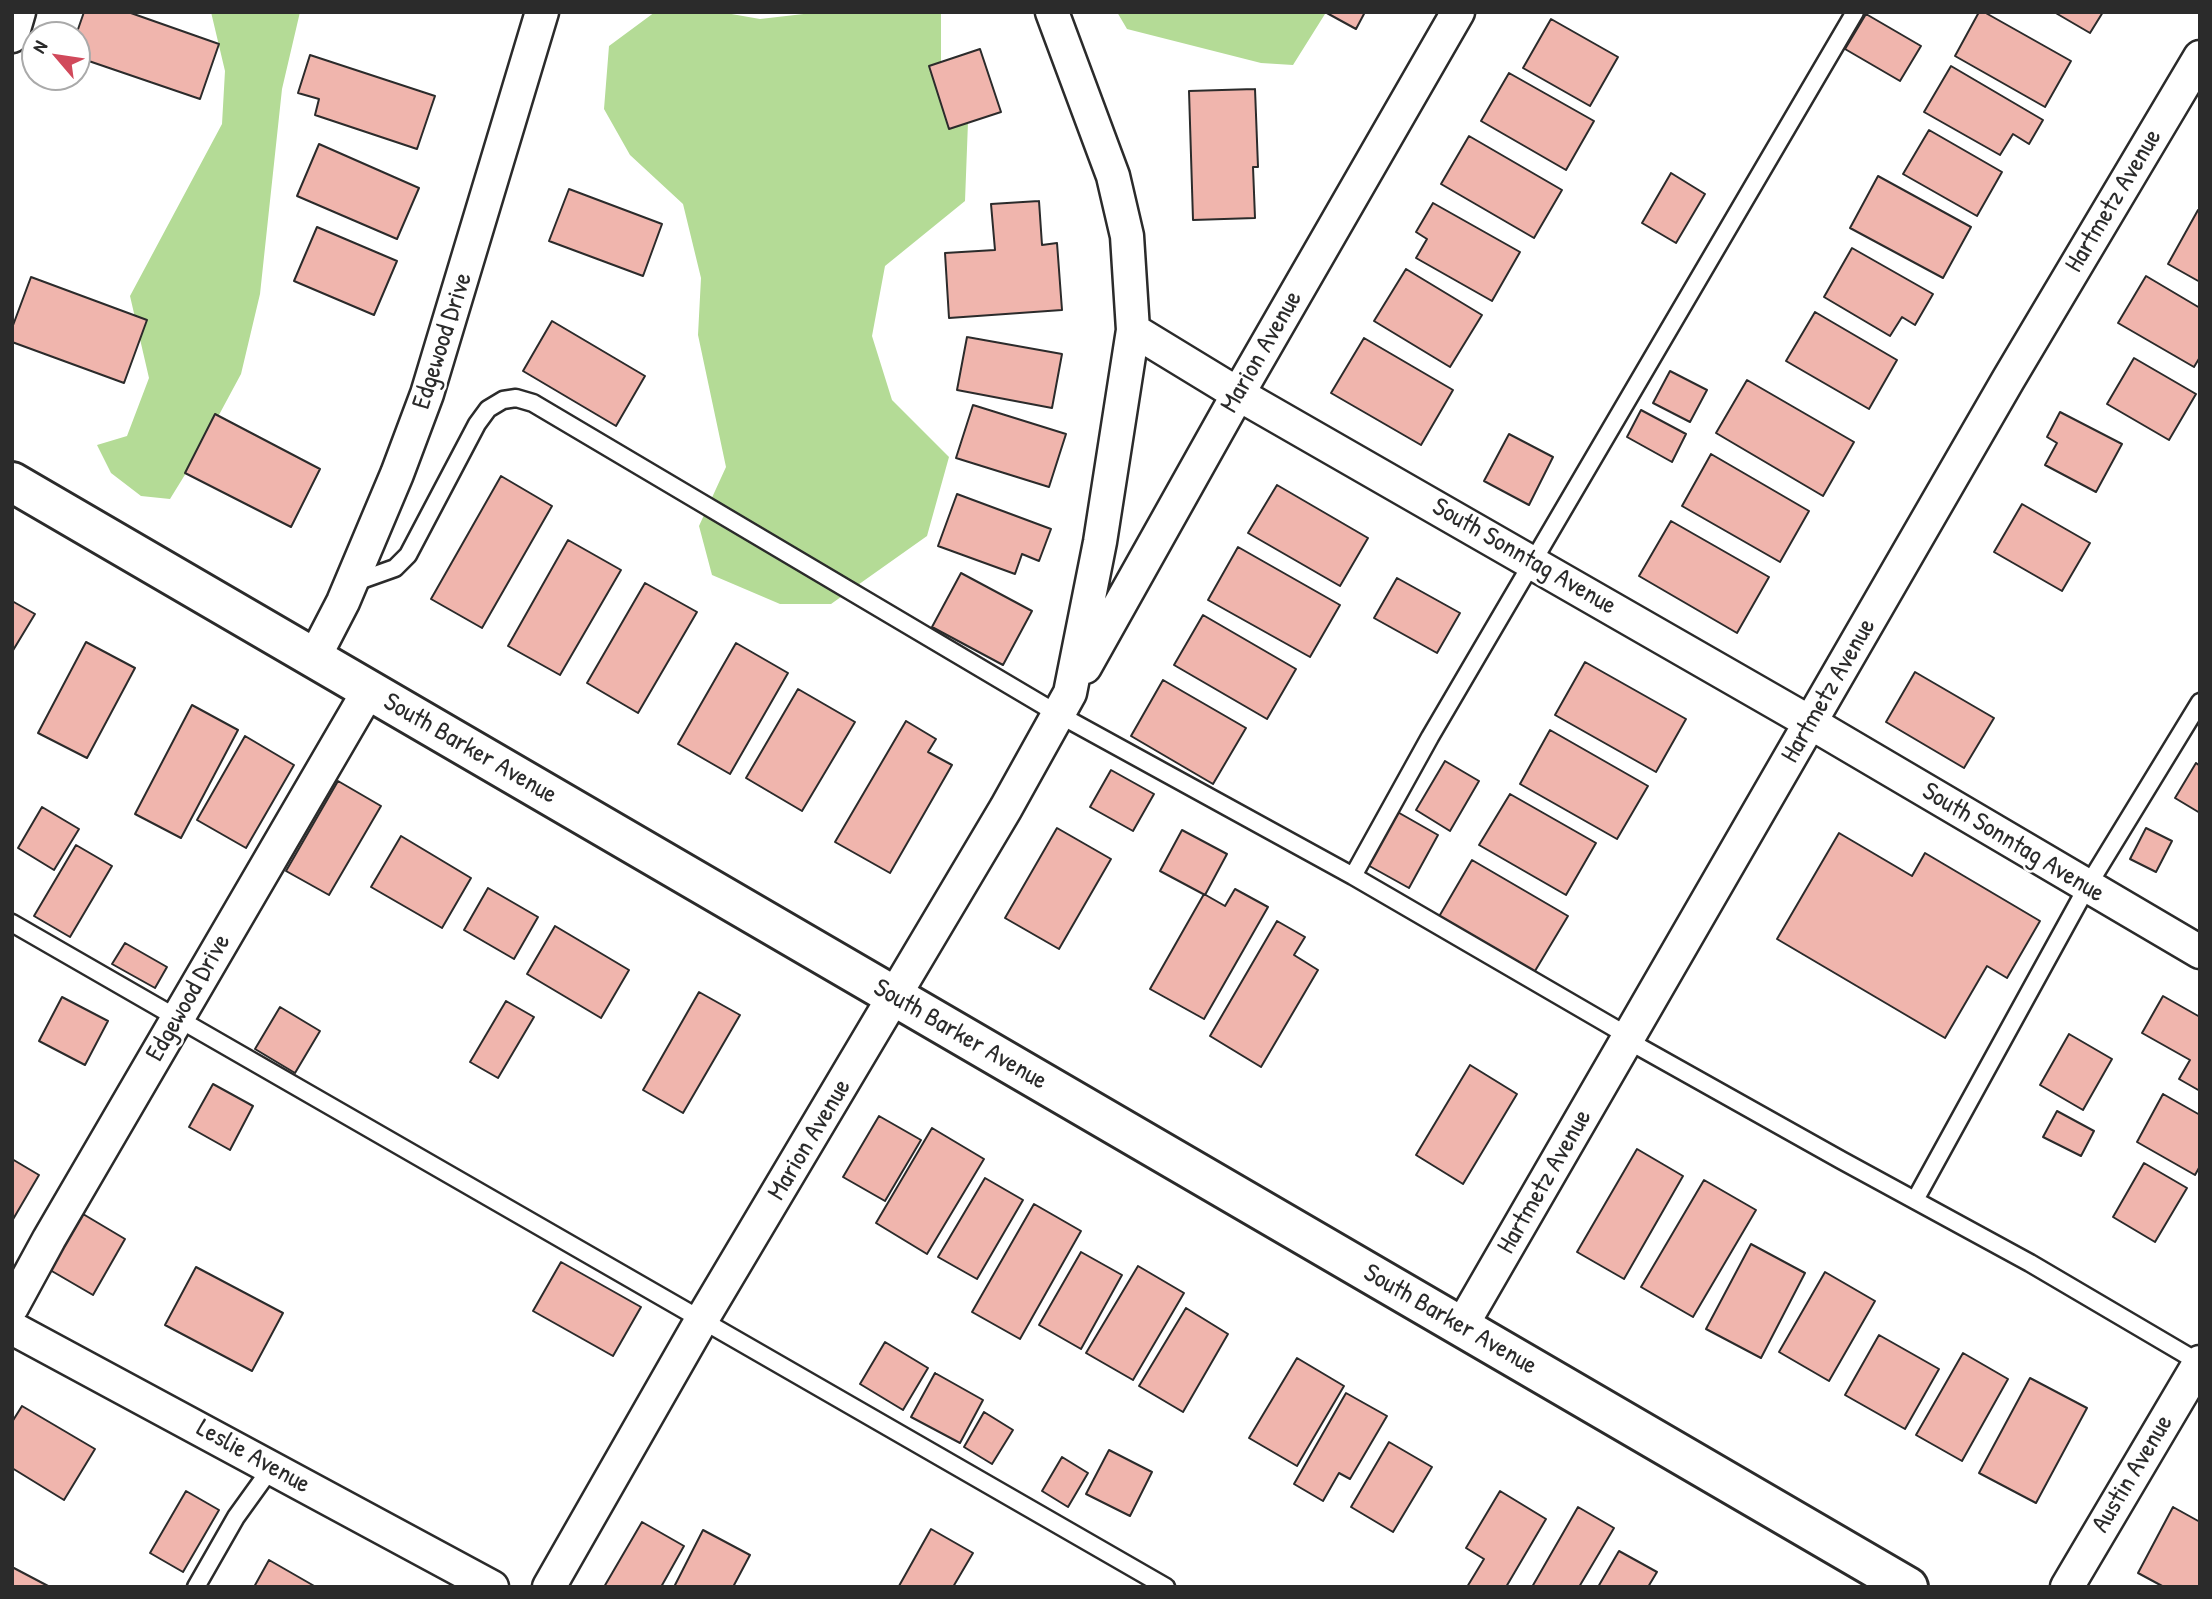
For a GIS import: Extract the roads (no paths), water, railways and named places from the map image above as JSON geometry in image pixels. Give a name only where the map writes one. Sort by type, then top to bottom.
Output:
[{"type":"main road","name":"South Barker Avenue","points":[[12,482],[1908,1587]]},
{"type":"street","points":[[12,36],[19,12]]},
{"type":"street","name":"Edgewood Drive","points":[[314,658],[350,584],[397,474],[426,394],[542,12]]},
{"type":"street","points":[[1052,12],[1113,176],[1127,236],[1133,330]]},
{"type":"street","name":"Marion Avenue","points":[[549,1587],[701,1321],[1006,808],[1237,394],[1458,12]]},
{"type":"street","name":"Hartmetz Avenue","points":[[1461,1327],[2015,368],[2200,57]]},
{"type":"street","name":"South Sonntag Avenue","points":[[1133,330],[1237,394],[1534,562],[2200,952]]},
{"type":"street","name":"Marion Avenue","points":[[1065,704],[1100,542],[1133,330]]},
{"type":"street","name":"Edgewood Drive","points":[[12,1307],[369,690]]},
{"type":"street","name":"Leslie Avenue","points":[[12,1328],[492,1587]]},
{"type":"street","name":"Austin Avenue","points":[[2067,1587],[2200,1363]]},
{"type":"lane","points":[[1353,876],[1436,726],[1855,12]]},
{"type":"lane","points":[[350,584],[395,568],[408,555],[477,424],[488,409],[503,400],[516,398],[533,403],[1065,704],[1628,1038],[2030,1263],[2200,1363]]},
{"type":"lane","points":[[1915,1200],[2087,887],[2200,702]]},
{"type":"lane","points":[[12,923],[701,1321],[1075,1532],[1166,1587]]},
{"type":"lane","points":[[196,1587],[236,1517],[272,1467]]}]
